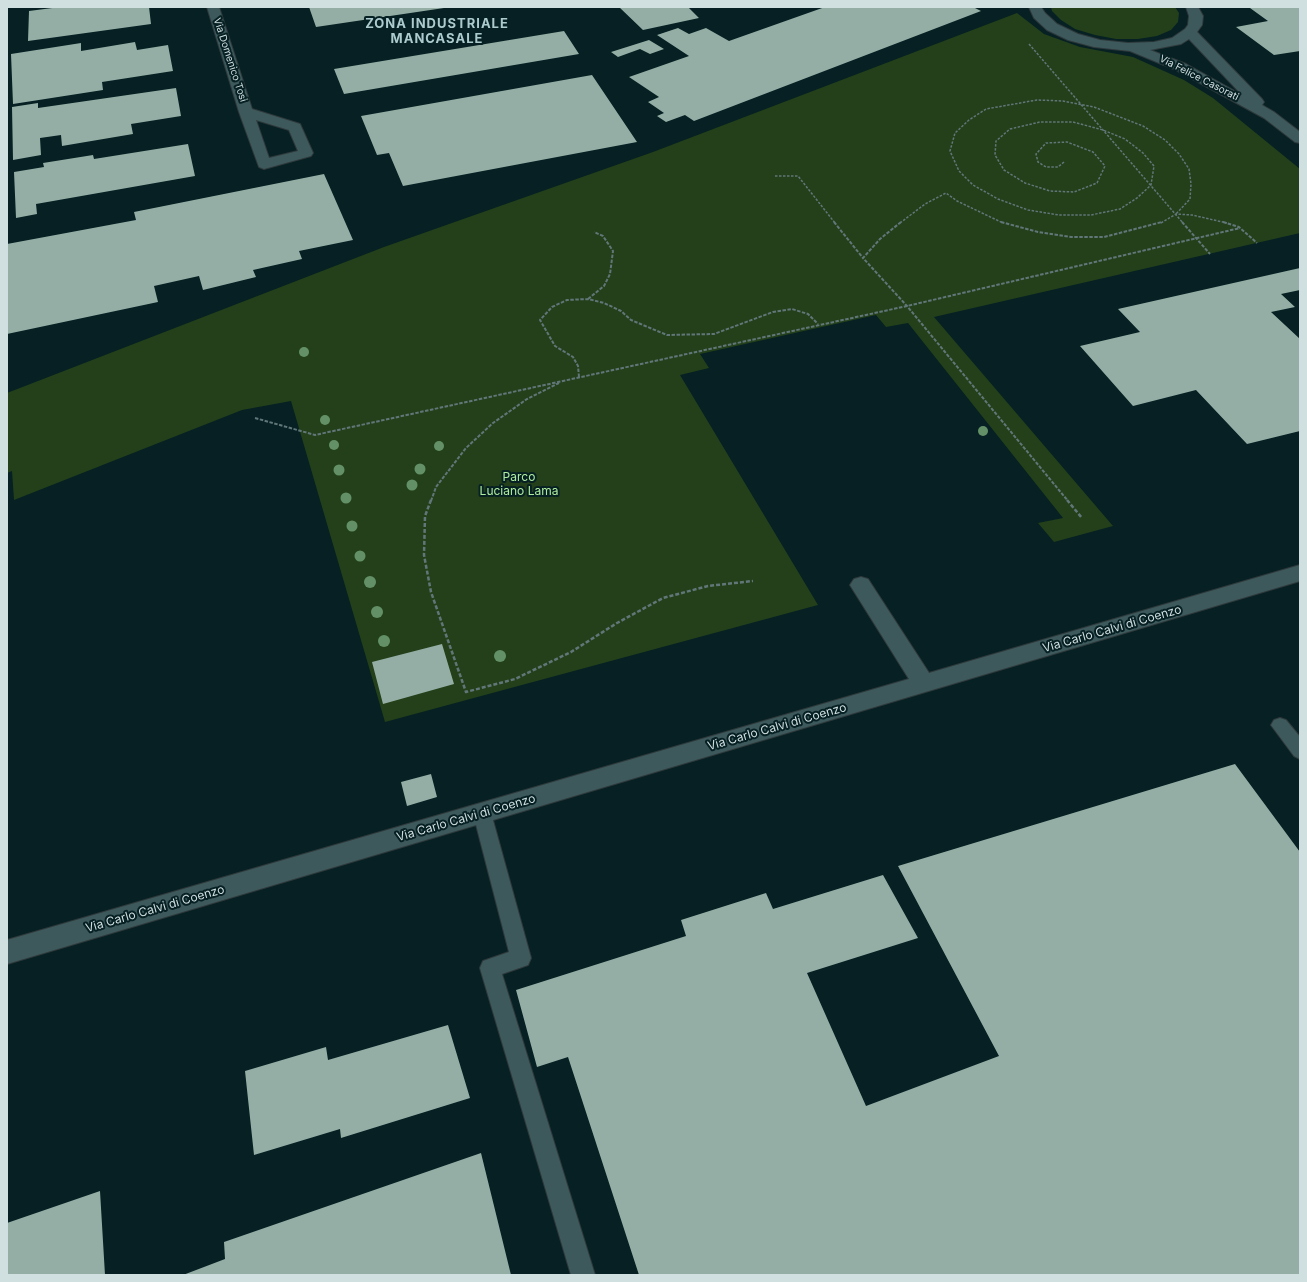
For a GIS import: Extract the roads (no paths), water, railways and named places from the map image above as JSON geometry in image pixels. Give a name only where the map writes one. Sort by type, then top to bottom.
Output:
[{"type":"street","name":"Via Domenico Tosi","points":[[213,7],[246,112]]},
{"type":"street","name":"Via Felice Casorati","points":[[1035,7],[1038,15],[1052,27],[1073,37],[1099,44],[1128,47],[1154,46],[1176,41],[1190,32],[1268,115]]},
{"type":"street","points":[[1190,32],[1196,25],[1196,16],[1192,7]]},
{"type":"street","name":"Via Felice Casorati","points":[[1128,47],[1153,55],[1181,67],[1268,115],[1300,139]]},
{"type":"street","name":"Via Carlo Calvi di Coenzo","points":[[7,952],[1300,573]]},
{"type":"street","points":[[861,585],[924,684]]},
{"type":"lane","points":[[1280,725],[1300,751]]},
{"type":"lane","points":[[482,813],[521,958],[490,968],[583,1275]]},
{"type":"district","name":"ZONA INDUSTRIALE MANCASALE","points":[[437,32]]},
{"type":"park label","name":"Parco Luciano Lama","points":[[519,484]]}]
